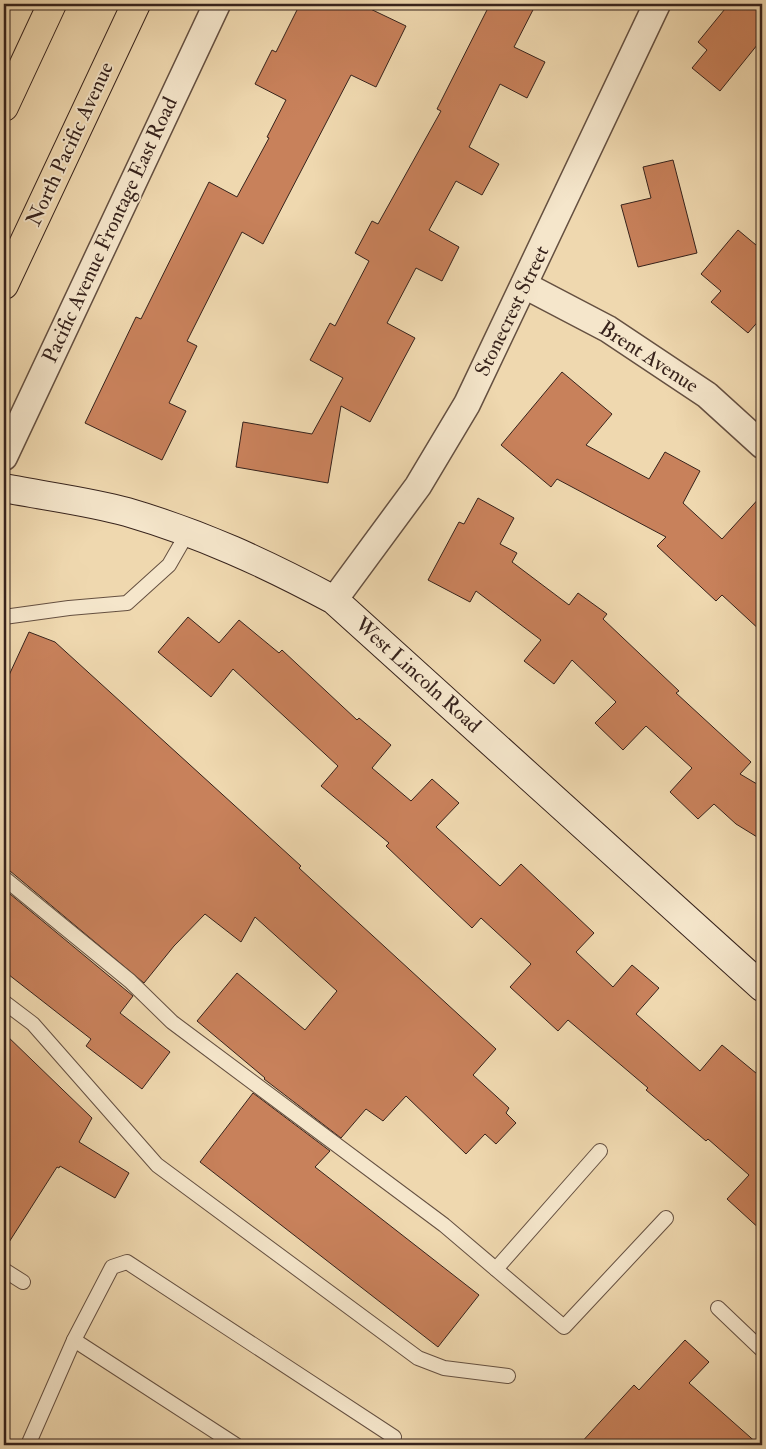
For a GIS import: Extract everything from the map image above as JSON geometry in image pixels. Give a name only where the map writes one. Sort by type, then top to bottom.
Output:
[{"type":"main road","points":[[4,107],[52,4]]},
{"type":"main road","name":"North Pacific Avenue","points":[[4,284],[136,4]]},
{"type":"street","name":"Pacific Avenue Frontage East Road","points":[[4,458],[217,4]]},
{"type":"street","name":"Stonecrest Street","points":[[334,600],[418,486],[467,404],[657,4]]},
{"type":"street","name":"Brent Avenue","points":[[524,285],[608,329],[691,384],[707,395],[762,445]]},
{"type":"street","name":"West Lincoln Road","points":[[4,488],[125,512],[188,532],[270,565],[334,600],[762,987]]},
{"type":"lane","points":[[4,617],[69,608],[127,603],[169,565],[188,532]]},
{"type":"lane","points":[[4,878],[130,981],[172,1022],[444,1225],[564,1326],[666,1218]]},
{"type":"lane","points":[[4,1002],[33,1024],[157,1165],[418,1358],[444,1368],[508,1376]]},
{"type":"lane","points":[[496,1269],[600,1150]]},
{"type":"lane","points":[[28,1445],[74,1340],[112,1267],[128,1262],[394,1437]]},
{"type":"lane","points":[[4,1270],[23,1282]]},
{"type":"lane","points":[[718,1308],[762,1350]]},
{"type":"lane","points":[[74,1340],[236,1445]]},
{"type":"building","points":[[300,4],[360,4],[406,26],[376,87],[351,75],[263,244],[242,232],[187,341],[197,346],[169,403],[186,411],[162,460],[85,423],[136,317],[141,319],[209,182],[237,197],[269,138],[267,137],[286,100],[255,84],[272,50],[276,52]]},
{"type":"building","points":[[490,4],[536,4],[514,47],[545,62],[527,98],[500,84],[469,147],[499,164],[482,195],[456,181],[429,230],[459,247],[442,281],[416,268],[387,323],[415,338],[370,422],[341,406],[328,483],[236,467],[243,422],[312,434],[343,378],[310,360],[330,323],[335,326],[369,261],[355,253],[372,221],[378,224],[441,111],[437,109]]},
{"type":"building","points":[[729,4],[751,4],[762,13],[762,39],[720,91],[692,68],[707,50],[698,42]]},
{"type":"building","points":[[673,160],[697,253],[638,267],[621,205],[651,198],[643,167]]},
{"type":"building","points":[[738,230],[762,250],[762,317],[748,333],[711,302],[721,291],[701,274]]},
{"type":"building","points":[[562,372],[612,414],[586,445],[649,479],[665,452],[700,471],[683,503],[722,539],[762,495],[762,632],[722,595],[716,601],[657,546],[666,537],[557,479],[551,487],[501,445]]},
{"type":"building","points":[[478,498],[514,518],[500,544],[517,553],[512,562],[569,605],[578,593],[607,614],[603,619],[679,691],[676,693],[751,762],[740,774],[762,787],[762,840],[736,824],[714,804],[698,819],[670,792],[692,768],[646,726],[623,750],[595,723],[616,702],[572,660],[554,684],[524,661],[541,640],[476,591],[470,602],[428,580],[459,522],[464,524]]},
{"type":"building","points":[[188,617],[219,643],[239,620],[279,653],[282,650],[357,720],[359,718],[391,745],[372,768],[411,801],[432,779],[459,803],[436,827],[500,886],[521,864],[594,933],[576,952],[613,987],[632,965],[659,988],[636,1014],[700,1071],[722,1045],[762,1078],[762,1231],[727,1199],[749,1175],[708,1139],[706,1141],[646,1090],[648,1088],[568,1020],[558,1031],[510,987],[531,964],[481,918],[472,928],[386,846],[389,843],[321,786],[338,766],[233,669],[211,697],[158,652]]},
{"type":"building","points":[[29,632],[55,642],[301,866],[299,868],[496,1049],[473,1075],[509,1108],[506,1113],[516,1123],[496,1144],[485,1134],[466,1154],[406,1096],[383,1121],[366,1109],[341,1138],[264,1079],[197,1021],[237,973],[305,1030],[337,991],[255,917],[241,942],[205,914],[174,946],[144,983],[10,871],[4,869],[4,686]]},
{"type":"building","points":[[4,889],[133,996],[120,1013],[170,1052],[142,1089],[86,1046],[91,1039],[4,971]]},
{"type":"building","points":[[4,1033],[92,1118],[79,1142],[129,1173],[115,1198],[60,1166],[59,1168],[57,1167],[4,1250]]},
{"type":"building","points":[[253,1093],[330,1151],[315,1167],[479,1295],[438,1347],[200,1162]]},
{"type":"building","points":[[685,1340],[709,1362],[689,1383],[759,1445],[579,1445],[634,1385],[639,1390]]}]
